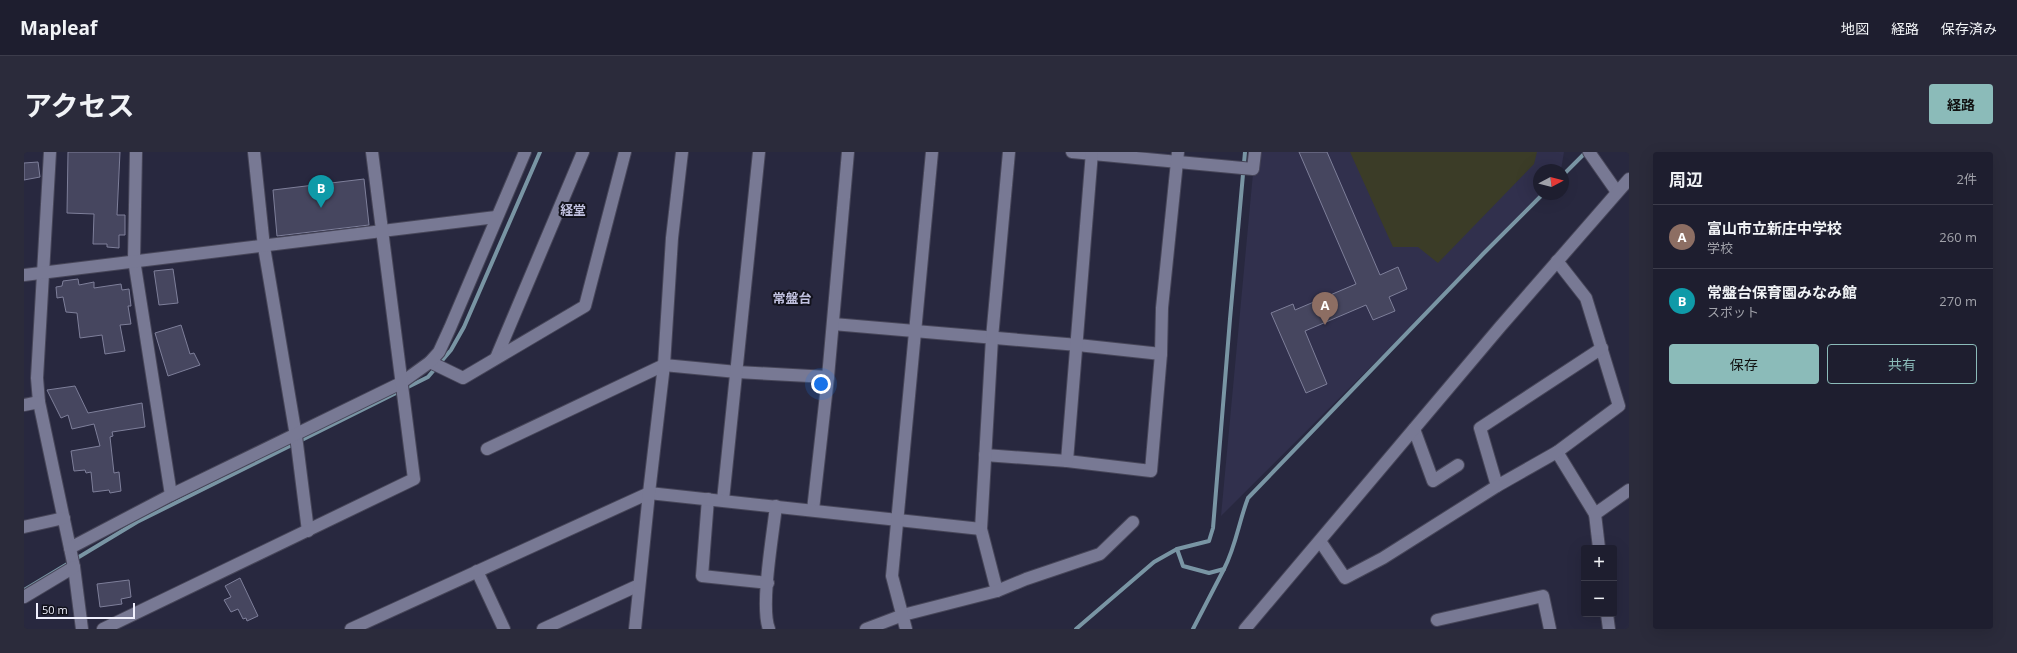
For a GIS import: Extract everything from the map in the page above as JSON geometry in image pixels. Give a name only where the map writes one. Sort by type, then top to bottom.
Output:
[{"type":"street","points":[[50,152],[45,272],[37,378],[39,402],[74,567],[82,629]]},
{"type":"street","points":[[136,152],[134,260],[171,495]]},
{"type":"street","points":[[254,152],[264,247],[296,436],[308,531]]},
{"type":"street","points":[[103,629],[414,479],[372,152]]},
{"type":"street","points":[[70,548],[171,495],[296,436],[401,383],[430,362],[439,352],[450,328],[525,152]]},
{"type":"street","points":[[496,358],[583,152]]},
{"type":"street","points":[[430,362],[463,378],[585,306],[625,152]]},
{"type":"street","points":[[636,629],[639,585],[664,365],[672,238],[682,152]]},
{"type":"street","points":[[723,500],[759,152]]},
{"type":"street","points":[[813,510],[828,377],[848,152]]},
{"type":"street","points":[[906,629],[892,576],[899,519],[932,152]]},
{"type":"street","points":[[997,591],[981,529],[992,338],[1009,152]]},
{"type":"street","points":[[1072,152],[1178,157],[1253,170],[1254,152]]},
{"type":"street","points":[[1590,152],[1617,192]]},
{"type":"street","points":[[1067,461],[1078,345],[1092,153]]},
{"type":"street","points":[[986,455],[1067,461],[1151,471],[1161,354],[1162,308],[1178,157]]},
{"type":"street","points":[[1245,629],[1414,428],[1629,179]]},
{"type":"street","points":[[24,275],[134,260],[264,247],[382,230],[496,217]]},
{"type":"street","points":[[1320,541],[1345,578],[1383,558],[1497,486],[1557,452],[1619,406],[1586,298],[1557,261]]},
{"type":"street","points":[[833,324],[916,330],[1161,354]]},
{"type":"street","points":[[1497,486],[1480,428],[1602,348]]},
{"type":"street","points":[[487,449],[664,365],[737,372],[828,377]]},
{"type":"street","points":[[24,405],[39,402]]},
{"type":"street","points":[[1414,428],[1433,481],[1458,465]]},
{"type":"street","points":[[1557,452],[1595,514],[1599,545]]},
{"type":"street","points":[[1595,514],[1629,490]]},
{"type":"street","points":[[351,629],[649,493],[981,529]]},
{"type":"street","points":[[708,499],[702,576],[768,583]]},
{"type":"street","points":[[769,629],[766,621],[768,583],[776,506]]},
{"type":"street","points":[[24,527],[64,518]]},
{"type":"street","points":[[866,629],[903,615],[997,591],[1026,579],[1100,554],[1133,522]]},
{"type":"street","points":[[24,597],[74,567]]},
{"type":"street","points":[[477,571],[504,629]]},
{"type":"street","points":[[543,629],[639,585]]},
{"type":"street","points":[[1437,620],[1543,596],[1550,629]]},
{"type":"street","points":[[1607,617],[1609,629]]},
{"type":"shaded area","points":[[1255,152],[1564,152],[1562,164],[1533,164],[1533,200],[1538,200],[1221,516]]},
{"type":"green space","points":[[1350,152],[1537,152],[1534,164],[1438,263],[1418,247],[1393,247]]},
{"type":"building","points":[[68,152],[120,152],[117,215],[125,215],[125,235],[119,235],[119,248],[107,247],[107,244],[93,244],[94,214],[67,213]]},
{"type":"building","points":[[1299,152],[1327,152],[1380,275],[1398,267],[1407,289],[1389,297],[1395,311],[1373,320],[1366,305],[1305,331],[1327,384],[1306,393],[1271,313],[1293,304],[1295,310],[1356,284]]},
{"type":"building","points":[[38,162],[40,177],[24,180],[24,163]]},
{"type":"building","points":[[364,179],[369,225],[277,236],[273,190]]},
{"type":"building","points":[[173,269],[178,303],[159,305],[154,271]]},
{"type":"building","points":[[78,279],[79,285],[94,282],[94,288],[121,284],[122,290],[129,289],[131,306],[128,306],[131,324],[120,325],[125,351],[105,354],[102,335],[80,338],[77,313],[66,312],[63,297],[57,298],[56,287],[62,286],[63,281]]},
{"type":"building","points":[[181,325],[190,354],[194,353],[200,365],[168,376],[155,333]]},
{"type":"building","points":[[75,386],[88,413],[142,403],[145,427],[112,432],[113,436],[110,437],[114,473],[119,472],[121,491],[110,493],[109,490],[93,492],[91,472],[86,473],[85,470],[74,471],[71,451],[100,446],[94,424],[72,429],[68,415],[61,418],[47,390]]},
{"type":"building","points":[[240,578],[258,616],[247,621],[246,618],[243,619],[238,609],[231,612],[224,600],[231,597],[225,586]]},
{"type":"building","points":[[129,580],[131,597],[121,599],[122,604],[100,607],[97,584]]},
{"type":"waterway","points":[[24,590],[137,522],[428,377],[451,350],[464,327],[540,152]]},
{"type":"waterway","points":[[1076,629],[1154,562],[1177,549],[1209,541],[1213,528],[1245,152]]},
{"type":"waterway","points":[[1569,169],[1586,152]]},
{"type":"waterway","points":[[1177,549],[1183,566],[1209,573],[1224,569],[1232,551],[1248,498],[1537,200]]},
{"type":"waterway","points":[[1193,629],[1224,569]]},
{"type":"place","name":"常盤台保育園みなみ館","points":[[321,208]]},
{"type":"place","name":"富山市立新庄中学校","points":[[1325,325]]},
{"type":"district","name":"経堂","points":[[573,210]]},
{"type":"district","name":"常盤台","points":[[792,298]]}]
